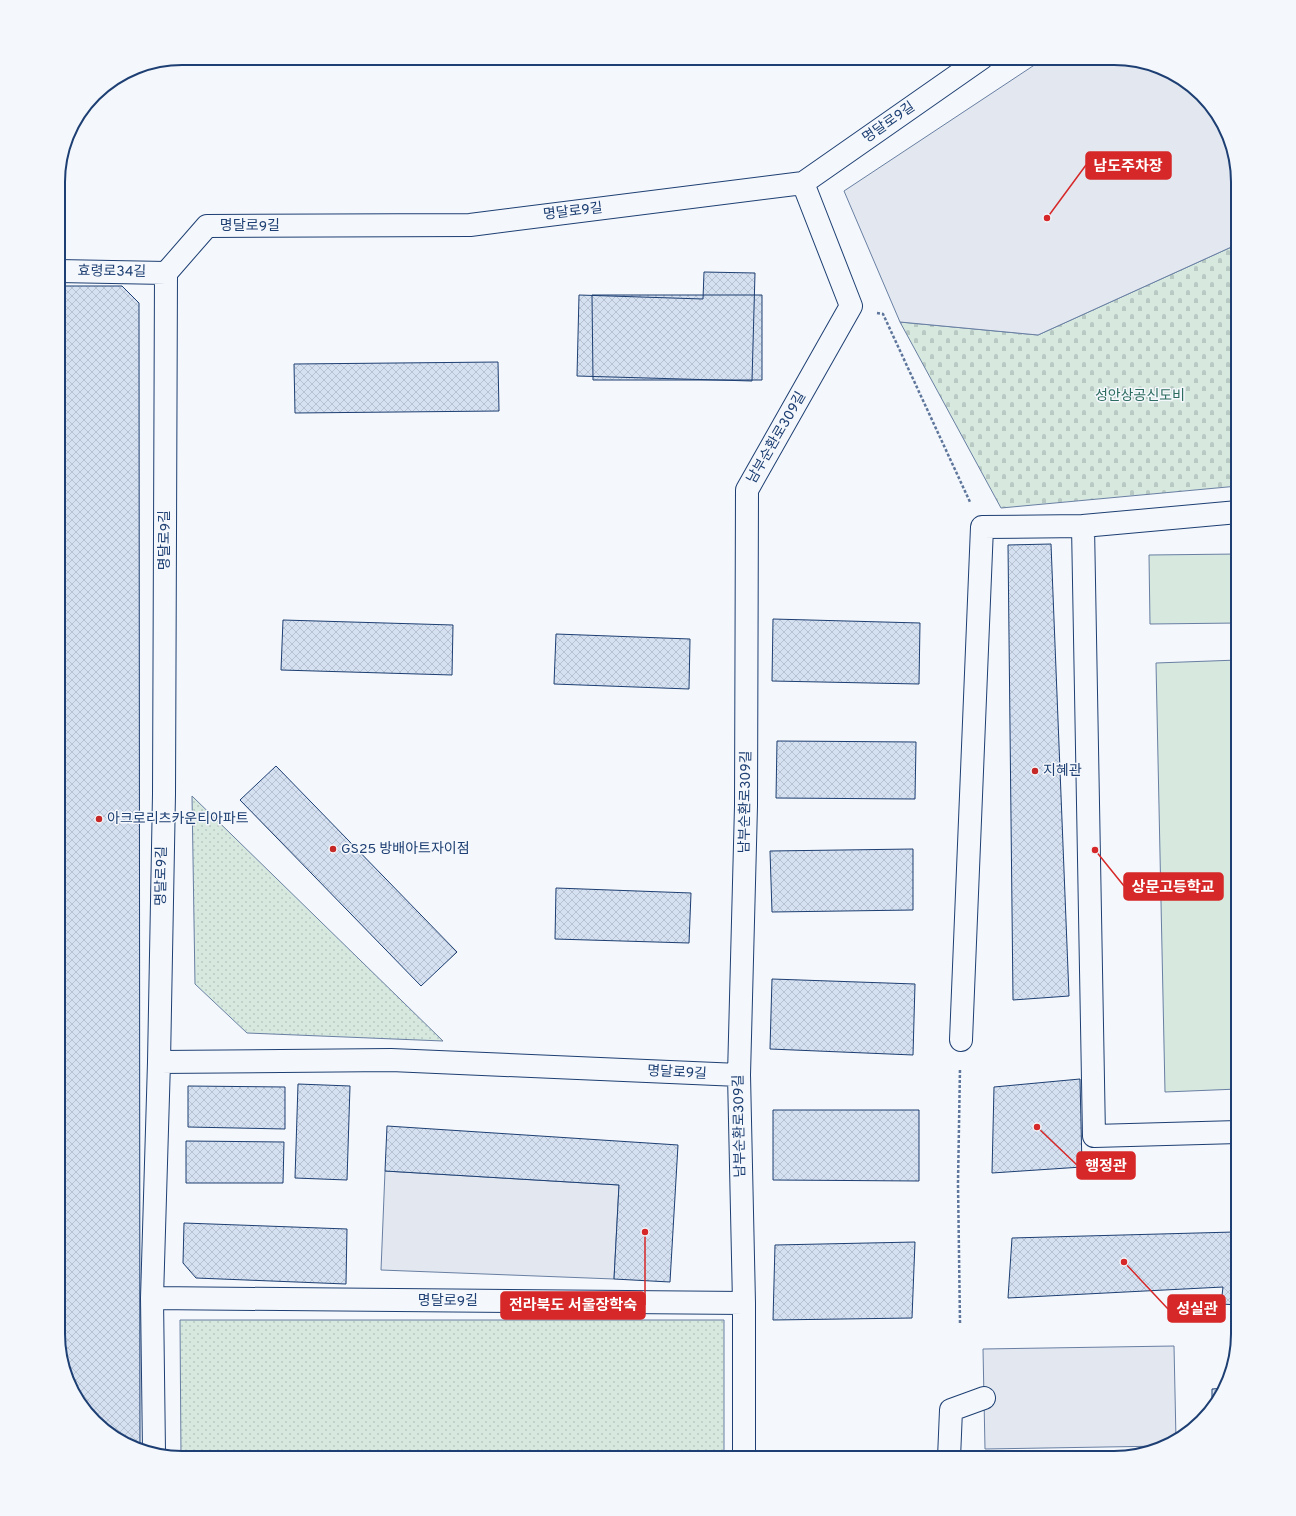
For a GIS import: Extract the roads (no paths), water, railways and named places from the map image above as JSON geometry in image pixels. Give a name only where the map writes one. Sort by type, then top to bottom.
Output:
[{"type":"street","name":"명달로9길","points":[[154,1448],[152,1298],[159,1062],[164,787],[166,273],[207,226],[470,225],[803,183],[972,65]]},
{"type":"street","name":"남부순환로309길","points":[[744,1451],[744,1303],[739,1075],[746,806],[747,490],[851,306],[803,183]]},
{"type":"street","name":"효령로34길","points":[[65,271],[166,273]]},
{"type":"street","points":[[961,1040],[982,527],[1083,526],[1231,513]]},
{"type":"street","points":[[1083,526],[1094,1136],[1231,1132]]},
{"type":"street","name":"명달로9길","points":[[159,1062],[391,1060],[739,1075]]},
{"type":"street","name":"명달로9길","points":[[152,1298],[744,1303]]},
{"type":"street","points":[[949,1451],[951,1410],[984,1398]]},
{"type":"place","name":"남도주차장","points":[[1047,218]]},
{"type":"place","name":"지혜관","points":[[1035,771]]},
{"type":"place","name":"아크로리츠카운티아파트","points":[[99,819]]},
{"type":"place","name":"GS25 방배아트자이점","points":[[333,849]]},
{"type":"place","name":"상문고등학교","points":[[1095,850]]},
{"type":"place","name":"행정관","points":[[1037,1127]]},
{"type":"place","name":"전라북도 서울장학숙","points":[[645,1232]]},
{"type":"place","name":"성실관","points":[[1124,1262]]},
{"type":"park label","name":"성안상공신도비","points":[[1140,396]]}]
